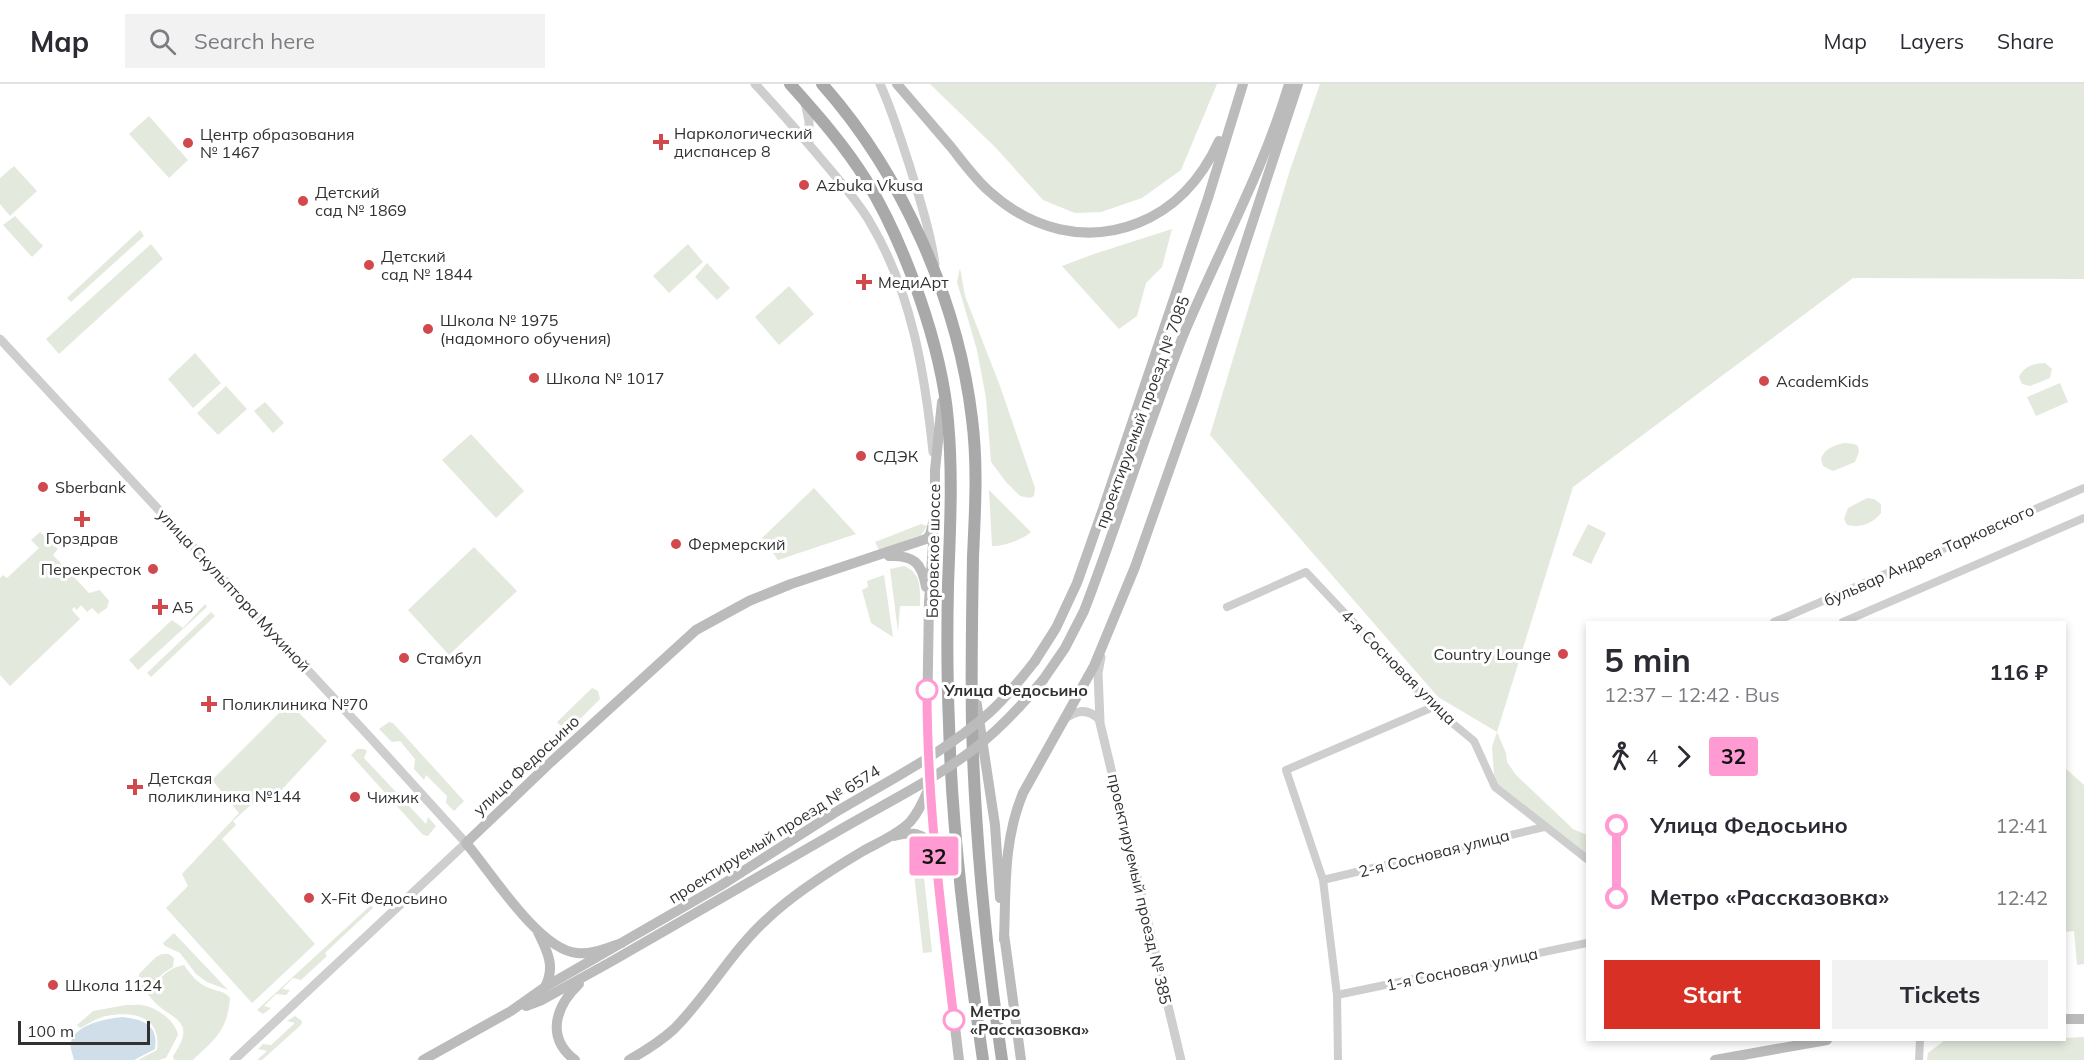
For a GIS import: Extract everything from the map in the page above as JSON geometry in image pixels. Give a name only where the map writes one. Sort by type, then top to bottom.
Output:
[{"type":"main road","name":"Боровское шоссе","points":[[790,84],[852,159],[876,199],[891,228],[917,291],[940,369],[948,418],[951,464],[947,633],[950,768],[960,878],[983,1060]]},
{"type":"main road","points":[[822,84],[886,171],[906,208],[939,284],[963,364],[972,420],[975,490],[972,633],[974,767],[979,868],[989,967],[1002,1060]]},
{"type":"main road","points":[[897,84],[989,191],[1014,211],[1042,225],[1070,232],[1098,233],[1127,227],[1154,217],[1173,204],[1195,182],[1211,158],[1241,89]]},
{"type":"main road","name":"проектируемый проезд № 7085","points":[[1043,680],[1065,648],[1084,611],[1173,363],[1193,312],[1265,154],[1289,84]]},
{"type":"main road","points":[[1005,940],[1008,840],[1014,815],[1023,793],[1094,666],[1135,567],[1196,394],[1298,84]]},
{"type":"main road","name":"проектируемый проезд № 7085","points":[[1035,661],[1056,628],[1077,583],[1099,522],[1208,198],[1241,89]]},
{"type":"main road","points":[[940,369],[941,421],[935,470],[935,515],[929,602],[927,690],[929,787],[934,850],[959,1060]]},
{"type":"main road","name":"улица Федосьино","points":[[466,843],[696,630],[767,594],[926,539],[930,535],[935,515]]},
{"type":"main road","points":[[879,556],[901,556],[918,564],[924,577],[929,602]]},
{"type":"main road","points":[[972,633],[980,728],[995,825],[1005,940],[1021,1060]]},
{"type":"main road","name":"проектируемый проезд № 6574","points":[[423,1060],[511,1011],[545,987],[720,886],[938,750],[968,730],[998,705],[1035,661]]},
{"type":"main road","name":"проектируемый проезд № 6574","points":[[511,1011],[542,1000],[591,973],[943,770],[973,750],[1020,708],[1043,680]]},
{"type":"main road","points":[[629,1060],[647,1050],[673,1030],[766,919],[827,874],[891,837],[909,822],[922,806],[929,787]]},
{"type":"main road","points":[[891,837],[904,833],[916,833],[929,841],[934,850]]},
{"type":"main road","points":[[466,843],[537,932],[551,960],[550,978],[545,987]]},
{"type":"main road","points":[[537,932],[573,953],[580,954],[622,942]]},
{"type":"main road","points":[[576,1060],[566,1051],[559,1038],[558,1015],[568,994],[591,973]]},
{"type":"main road","points":[[2066,1019],[2084,1018]]},
{"type":"main road","points":[[1715,1060],[1821,1041]]},
{"type":"street","points":[[755,84],[808,143],[865,213],[881,244],[898,283],[914,332],[931,423],[935,470]]},
{"type":"street","points":[[880,84],[893,115],[928,229],[939,284]]},
{"type":"street","points":[[804,100],[809,121],[808,143]]},
{"type":"street","name":"улица Скульптора Мухиной","points":[[0,339],[466,843]]},
{"type":"street","name":"бульвар Андрея Тарковского","points":[[1776,621],[2084,488]]},
{"type":"street","name":"бульвар Андрея Тарковского","points":[[1845,621],[2084,518]]},
{"type":"street","name":"4-я Сосновая улица","points":[[1227,607],[1306,572],[1433,706],[1474,741],[1495,787],[1586,858]]},
{"type":"street","name":"проектируемый проезд № 385","points":[[1105,640],[1098,673],[1100,721],[1181,1060]]},
{"type":"street","points":[[1338,1060],[1337,995],[1323,880],[1286,770],[1433,706]]},
{"type":"street","points":[[1064,719],[1072,713],[1087,711],[1100,721]]},
{"type":"street","name":"2-я Сосновая улица","points":[[1323,880],[1544,827]]},
{"type":"street","name":"улица Федосьино","points":[[234,1060],[466,843]]},
{"type":"street","name":"1-я Сосновая улица","points":[[1337,995],[1586,943]]},
{"type":"street","points":[[1919,1060],[1920,1041]]},
{"type":"shaded area","points":[[930,84],[1217,84],[1181,170],[1142,198],[1101,212],[1075,213],[1043,200],[996,148]]},
{"type":"shaded area","points":[[1320,84],[2084,84],[2084,279],[1853,278],[1573,487],[1497,732],[1438,697],[1210,435],[1290,170]]},
{"type":"shaded area","points":[[149,116],[188,160],[169,178],[129,134]]},
{"type":"shaded area","points":[[14,166],[37,191],[10,216],[0,204],[0,178]]},
{"type":"shaded area","points":[[15,216],[43,246],[32,257],[3,225]]},
{"type":"shaded area","points":[[1172,229],[1162,267],[1146,283],[1137,316],[1119,329],[1062,266],[1094,254]]},
{"type":"shaded area","points":[[140,230],[144,236],[71,302],[67,298]]},
{"type":"shaded area","points":[[151,244],[163,259],[59,354],[46,339]]},
{"type":"shaded area","points":[[688,244],[703,262],[669,293],[653,276]]},
{"type":"shaded area","points":[[707,263],[730,288],[717,300],[695,277]]},
{"type":"shaded area","points":[[960,268],[965,296],[1000,386],[1035,488],[1034,496],[1030,498],[1020,496],[991,462],[986,398],[977,350],[957,282]]},
{"type":"shaded area","points":[[789,286],[814,314],[779,345],[755,317]]},
{"type":"shaded area","points":[[195,353],[221,383],[193,408],[168,379]]},
{"type":"shaded area","points":[[2045,363],[2052,369],[2050,378],[2030,386],[2022,384],[2019,377],[2026,368]]},
{"type":"shaded area","points":[[2060,383],[2068,402],[2036,416],[2027,397]]},
{"type":"shaded area","points":[[226,386],[247,409],[218,435],[197,413]]},
{"type":"shaded area","points":[[265,402],[284,423],[273,433],[254,411]]},
{"type":"shaded area","points":[[471,434],[524,491],[496,518],[442,460]]},
{"type":"shaded area","points":[[1845,443],[1858,446],[1859,452],[1855,462],[1833,471],[1823,466],[1821,459],[1824,453],[1833,446]]},
{"type":"shaded area","points":[[814,488],[856,534],[778,560],[762,538]]},
{"type":"shaded area","points":[[989,490],[1031,532],[1013,542],[992,546]]},
{"type":"shaded area","points":[[1867,498],[1874,499],[1881,504],[1881,513],[1866,524],[1847,525],[1844,519],[1848,508]]},
{"type":"shaded area","points":[[921,524],[927,526],[921,535],[879,550],[875,542]]},
{"type":"shaded area","points":[[1588,524],[1606,533],[1591,564],[1572,555]]},
{"type":"shaded area","points":[[40,532],[58,549],[53,555],[89,593],[100,590],[109,601],[107,608],[98,614],[92,608],[87,612],[81,605],[77,610],[74,607],[72,610],[80,619],[10,686],[0,675],[0,578],[3,575],[7,578],[39,548],[31,540]]},
{"type":"shaded area","points":[[474,547],[517,591],[449,655],[408,610]]},
{"type":"shaded area","points":[[904,566],[914,573],[919,582],[920,606],[900,606],[898,632],[890,569]]},
{"type":"shaded area","points":[[884,575],[893,637],[871,623],[862,590],[868,587],[867,581]]},
{"type":"shaded area","points":[[205,604],[207,607],[138,670],[129,660],[172,620],[183,628]]},
{"type":"shaded area","points":[[211,612],[215,616],[151,677],[147,673]]},
{"type":"shaded area","points":[[592,688],[598,691],[600,699],[567,732],[557,722]]},
{"type":"shaded area","points":[[289,703],[327,741],[273,799],[265,792],[233,821],[236,825],[222,839],[315,944],[252,1003],[166,908],[188,886],[182,874],[239,813],[212,780]]},
{"type":"shaded area","points":[[389,722],[393,723],[464,801],[454,811],[446,803],[447,796],[426,775],[424,780],[414,769],[415,759],[400,741],[392,742],[379,729]]},
{"type":"shaded area","points":[[1497,732],[1506,753],[1507,762],[1516,775],[1573,829],[1586,835],[1586,857],[1495,787],[1492,747]]},
{"type":"shaded area","points":[[357,749],[367,751],[364,758],[426,824],[428,817],[436,826],[428,836],[423,835],[351,755]]},
{"type":"shaded area","points":[[2066,769],[2084,785],[2084,964],[2077,965],[2074,931],[2066,932]]},
{"type":"shaded area","points":[[913,865],[923,868],[932,952],[923,953]]},
{"type":"shaded area","points":[[371,905],[373,908],[325,953],[327,956],[301,980],[293,978],[282,989],[290,990],[286,995],[276,994],[264,1006],[271,1008],[263,1014],[257,1010]]},
{"type":"shaded area","points":[[174,933],[228,990],[207,982],[196,974],[180,953],[165,946],[163,943]]},
{"type":"shaded area","points":[[162,954],[169,954],[174,958],[173,967],[158,978],[146,993],[139,988],[139,974]]},
{"type":"shaded area","points":[[184,965],[201,984],[230,998],[226,1019],[214,1039],[193,1060],[174,1060],[173,1056],[181,1043],[182,1025],[155,1003],[148,994],[167,972]]},
{"type":"shaded area","points":[[126,1005],[151,1008],[161,1013],[174,1025],[178,1035],[166,1058],[138,1060],[157,1050],[155,1030],[144,1018],[126,1014],[106,1016],[80,1028],[77,1025],[93,1011]]},
{"type":"shaded area","points":[[295,1016],[302,1021],[301,1025],[262,1060],[257,1060],[267,1051],[258,1049],[263,1044],[271,1045],[295,1023],[287,1021]]},
{"type":"shaded area","points":[[122,1017],[137,1019],[148,1025],[154,1034],[155,1049],[134,1060],[74,1060],[71,1041],[80,1030],[94,1023]]},
{"type":"shaded area","points":[[2084,1037],[2084,1060],[1927,1060],[1928,1053],[1944,1041],[2066,1041],[2066,1038]]},
{"type":"bus line","name":"32","points":[[927,690],[928,769],[934,850],[954,1020]]},
{"type":"place","name":"Наркологический диспансер 8","points":[[661,142]]},
{"type":"place","name":"Центр образования № 1467","points":[[188,143]]},
{"type":"place","name":"Azbuka Vkusa","points":[[804,185]]},
{"type":"place","name":"Детский сад № 1869","points":[[303,201]]},
{"type":"place","name":"Детский сад № 1844","points":[[369,265]]},
{"type":"place","name":"МедиАрт","points":[[864,282]]},
{"type":"place","name":"Школа № 1975 (надомного обучения)","points":[[428,329]]},
{"type":"place","name":"Школа № 1017","points":[[534,378]]},
{"type":"place","name":"AcademKids","points":[[1764,381]]},
{"type":"place","name":"СДЭК","points":[[861,456]]},
{"type":"place","name":"Sberbank","points":[[43,487]]},
{"type":"place","name":"Горздрав","points":[[82,519]]},
{"type":"place","name":"Фермерский","points":[[676,544]]},
{"type":"place","name":"Перекресток","points":[[153,569]]},
{"type":"place","name":"А5","points":[[160,607]]},
{"type":"place","name":"Country Lounge","points":[[1563,654]]},
{"type":"place","name":"Стамбул","points":[[404,658]]},
{"type":"place","name":"Улица Федосьино","points":[[927,690]]},
{"type":"place","name":"Поликлиника №70","points":[[209,704]]},
{"type":"place","name":"Детская поликлиника №144","points":[[135,787]]},
{"type":"place","name":"Чижик","points":[[355,797]]},
{"type":"place","name":"X-Fit Федосьино","points":[[309,898]]},
{"type":"place","name":"Школа 1124","points":[[53,985]]},
{"type":"place","name":"Метро «Рассказовка»","points":[[954,1020]]}]
